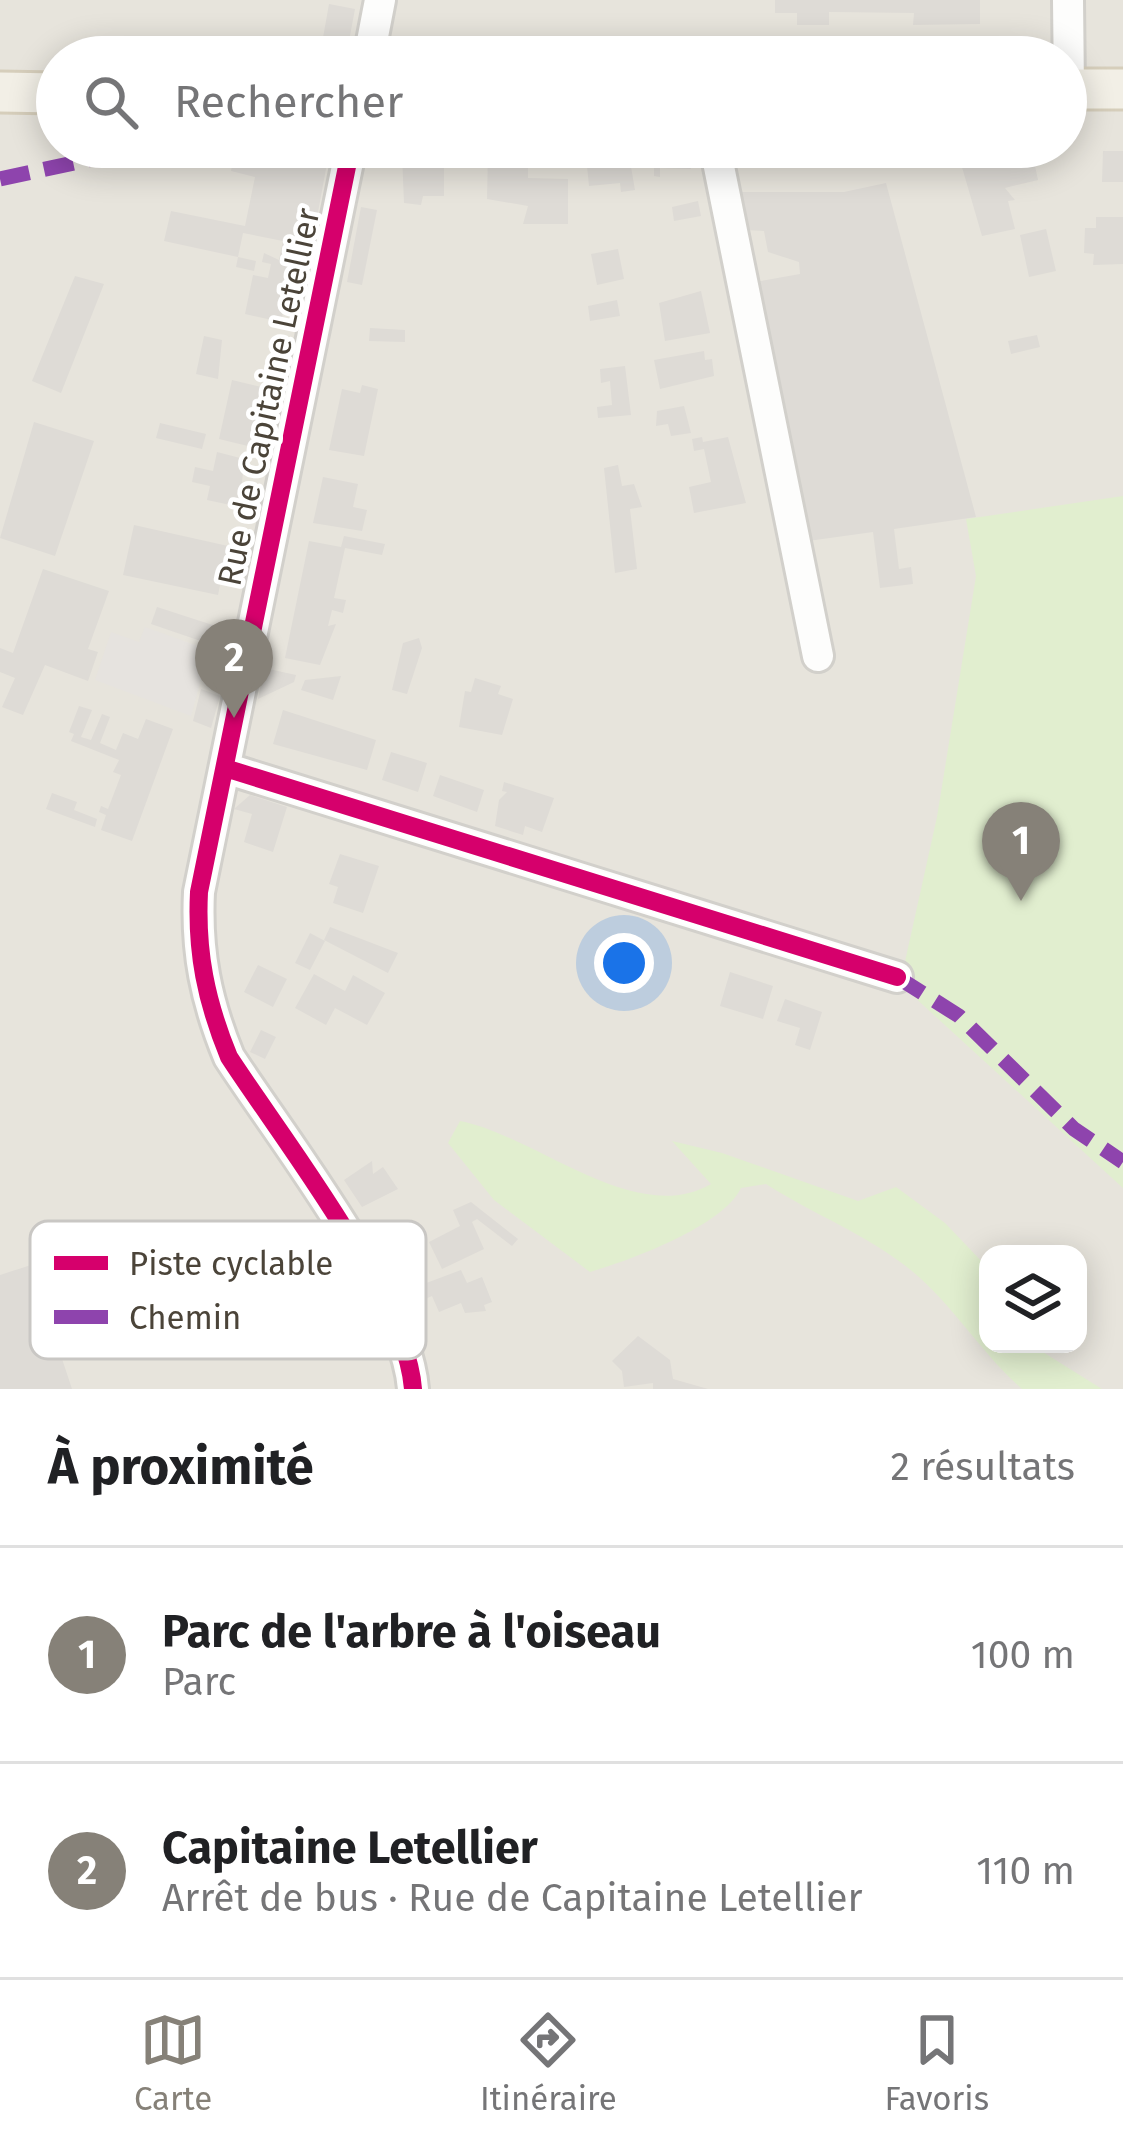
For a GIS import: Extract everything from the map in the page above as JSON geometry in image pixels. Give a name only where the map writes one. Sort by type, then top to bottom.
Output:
[{"type":"main road","points":[[1087,89],[1123,89]]},
{"type":"main road","points":[[0,92],[36,93]]},
{"type":"street","points":[[373,36],[380,0]]},
{"type":"street","points":[[1068,0],[1068,36]]},
{"type":"street","name":"Rue de Capitaine Letellier","points":[[335,1221],[229,1057],[210,1012],[197,927],[346,168]]},
{"type":"street","points":[[719,168],[818,656]]},
{"type":"street","points":[[225,768],[897,976]]},
{"type":"street","name":"Rue de Capitaine Letellier","points":[[409,1359],[412,1389]]},
{"type":"shaded area","points":[[0,0],[1123,0],[1123,1389],[0,1389]]},
{"type":"shaded area","points":[[145,627],[209,650],[191,716],[95,680],[111,632],[139,642]]},
{"type":"green space","points":[[1123,496],[1123,1188],[900,984],[937,817],[976,576],[966,519]]},
{"type":"green space","points":[[460,1121],[521,1143],[586,1175],[651,1195],[682,1195],[711,1184],[672,1141],[722,1153],[858,1201],[896,1187],[945,1223],[979,1259],[979,1343],[912,1271],[766,1184],[741,1188],[716,1215],[674,1240],[590,1272],[494,1200],[448,1143]]},
{"type":"green space","points":[[987,1353],[1044,1353],[1102,1389],[1022,1389]]},
{"type":"building","points":[[775,0],[980,0],[980,24],[913,25],[914,13],[829,12],[829,25],[797,25],[797,13],[775,13]]},
{"type":"building","points":[[329,4],[355,9],[350,36],[323,36]]},
{"type":"building","points":[[1103,151],[1123,151],[1123,182],[1102,182]]},
{"type":"building","points":[[232,168],[326,168],[307,272],[292,269],[281,322],[245,314],[253,275],[268,278],[271,264],[262,262],[264,253],[279,260],[283,241],[243,233],[238,257],[164,241],[171,211],[245,226],[255,177]]},
{"type":"building","points":[[403,168],[444,168],[444,196],[423,196],[421,205],[404,203]]},
{"type":"building","points":[[488,168],[528,168],[528,178],[568,179],[568,224],[523,224],[528,206],[487,199]]},
{"type":"building","points":[[587,168],[631,168],[635,190],[621,192],[620,183],[589,186]]},
{"type":"building","points":[[962,168],[1035,168],[1038,180],[1005,188],[1015,200],[1008,201],[1015,229],[982,236]]},
{"type":"building","points":[[886,183],[976,517],[894,529],[899,569],[911,567],[913,584],[880,588],[873,532],[808,541],[755,282],[800,274],[799,262],[768,252],[764,231],[746,230],[738,192],[844,192]]},
{"type":"building","points":[[698,201],[701,216],[674,221],[672,207]]},
{"type":"building","points":[[361,207],[377,210],[362,285],[347,282]]},
{"type":"building","points":[[1096,217],[1123,217],[1123,264],[1093,265],[1094,254],[1084,253],[1085,228],[1096,228]]},
{"type":"building","points":[[1046,229],[1056,271],[1029,277],[1020,235]]},
{"type":"building","points":[[618,249],[624,279],[597,285],[591,254]]},
{"type":"building","points":[[238,257],[256,261],[254,271],[236,267]]},
{"type":"building","points":[[75,276],[104,284],[61,393],[32,381]]},
{"type":"building","points":[[701,291],[710,333],[665,341],[659,303]]},
{"type":"building","points":[[617,300],[620,316],[590,321],[588,306]]},
{"type":"building","points":[[370,328],[405,330],[405,342],[369,341]]},
{"type":"building","points":[[1037,335],[1040,347],[1011,354],[1008,341]]},
{"type":"building","points":[[204,336],[222,340],[218,379],[196,374]]},
{"type":"building","points":[[704,351],[705,360],[712,359],[714,376],[660,389],[654,360]]},
{"type":"building","points":[[625,366],[631,415],[598,418],[597,407],[612,405],[610,381],[601,383],[600,369]]},
{"type":"building","points":[[232,380],[266,388],[252,447],[219,439]]},
{"type":"building","points":[[362,385],[378,389],[364,456],[329,450],[342,389],[360,393]]},
{"type":"building","points":[[684,406],[691,433],[671,436],[668,424],[656,426],[657,411]]},
{"type":"building","points":[[34,422],[94,441],[55,556],[0,538]]},
{"type":"building","points":[[160,423],[206,434],[202,449],[156,438]]},
{"type":"building","points":[[702,437],[703,442],[728,437],[746,503],[694,513],[689,487],[711,482],[704,449],[694,451],[692,439]]},
{"type":"building","points":[[217,452],[244,459],[240,507],[207,500],[210,486],[192,482],[195,467],[213,471]]},
{"type":"building","points":[[618,465],[622,486],[634,484],[642,507],[630,509],[637,569],[615,573],[604,468]]},
{"type":"building","points":[[323,477],[358,484],[353,507],[367,510],[362,531],[313,523]]},
{"type":"building","points":[[134,525],[228,546],[218,595],[123,575]]},
{"type":"building","points":[[344,536],[385,544],[382,555],[345,548],[334,598],[346,600],[343,613],[332,610],[328,626],[336,624],[320,665],[285,658],[309,541],[341,547]]},
{"type":"building","points":[[43,569],[109,591],[88,649],[98,652],[88,681],[45,665],[23,715],[2,707],[15,678],[0,672],[0,648],[13,653]]},
{"type":"building","points":[[157,607],[231,631],[227,650],[151,624]]},
{"type":"building","points":[[419,638],[422,648],[407,694],[392,690],[403,643]]},
{"type":"building","points":[[264,668],[296,675],[294,682],[258,699]]},
{"type":"building","points":[[341,676],[333,700],[301,690],[305,680]]},
{"type":"building","points":[[475,678],[501,686],[498,694],[513,699],[502,735],[459,727],[465,691],[471,692]]},
{"type":"building","points":[[201,689],[220,696],[211,728],[193,721]]},
{"type":"building","points":[[79,706],[92,710],[81,737],[91,740],[102,714],[110,717],[100,743],[116,750],[123,733],[138,739],[146,719],[173,729],[132,841],[101,830],[106,815],[99,812],[101,806],[108,809],[121,775],[113,772],[119,760],[71,741],[74,734],[69,732]]},
{"type":"building","points":[[283,710],[376,740],[367,770],[273,744]]},
{"type":"building","points":[[391,752],[427,763],[418,792],[382,780]]},
{"type":"building","points":[[440,775],[484,790],[477,812],[433,796]]},
{"type":"building","points":[[504,782],[554,798],[542,832],[525,826],[523,835],[495,826],[499,800],[507,792],[502,791]]},
{"type":"building","points":[[52,793],[77,802],[74,810],[97,819],[95,827],[46,809]]},
{"type":"building","points":[[250,795],[287,807],[273,852],[244,842],[252,814],[234,809]]},
{"type":"building","points":[[340,854],[379,866],[363,913],[333,903],[338,887],[329,884]]},
{"type":"building","points":[[330,927],[398,953],[388,973],[324,940]]},
{"type":"building","points":[[310,933],[325,941],[310,970],[295,963]]},
{"type":"building","points":[[258,965],[287,979],[273,1007],[244,992]]},
{"type":"building","points":[[730,972],[773,986],[763,1019],[720,1006]]},
{"type":"building","points":[[314,974],[345,991],[353,975],[385,993],[367,1025],[335,1008],[326,1025],[295,1008]]},
{"type":"building","points":[[785,999],[822,1012],[810,1050],[795,1045],[800,1028],[777,1021]]},
{"type":"building","points":[[261,1030],[276,1037],[265,1059],[250,1052]]},
{"type":"building","points":[[372,1161],[373,1174],[383,1167],[398,1189],[362,1207],[344,1180]]},
{"type":"building","points":[[471,1202],[518,1239],[512,1246],[477,1219],[472,1222],[484,1249],[442,1269],[429,1242],[460,1226],[453,1210]]},
{"type":"building","points":[[30,1265],[30,1359],[62,1359],[72,1389],[0,1389],[0,1275]]},
{"type":"building","points":[[461,1270],[467,1283],[482,1277],[492,1302],[484,1305],[486,1311],[465,1313],[461,1303],[439,1312],[432,1296],[426,1299],[426,1283]]},
{"type":"building","points":[[638,1336],[670,1360],[673,1379],[708,1389],[653,1389],[653,1383],[624,1387],[622,1371],[612,1361]]},
{"type":"marked path","points":[[0,179],[51,168]]},
{"type":"marked path","points":[[897,977],[959,1016],[1074,1129],[1123,1162]]},
{"type":"cycle path","points":[[340,1221],[229,1057],[201,956],[199,892],[347,168]]},
{"type":"cycle path","points":[[225,768],[897,977]]},
{"type":"cycle path","points":[[407,1359],[413,1389]]},
{"type":"place","name":"Capitaine Letellier","points":[[234,718]]},
{"type":"place","name":"Parc de l'arbre à l'oiseau","points":[[1021,901]]}]
